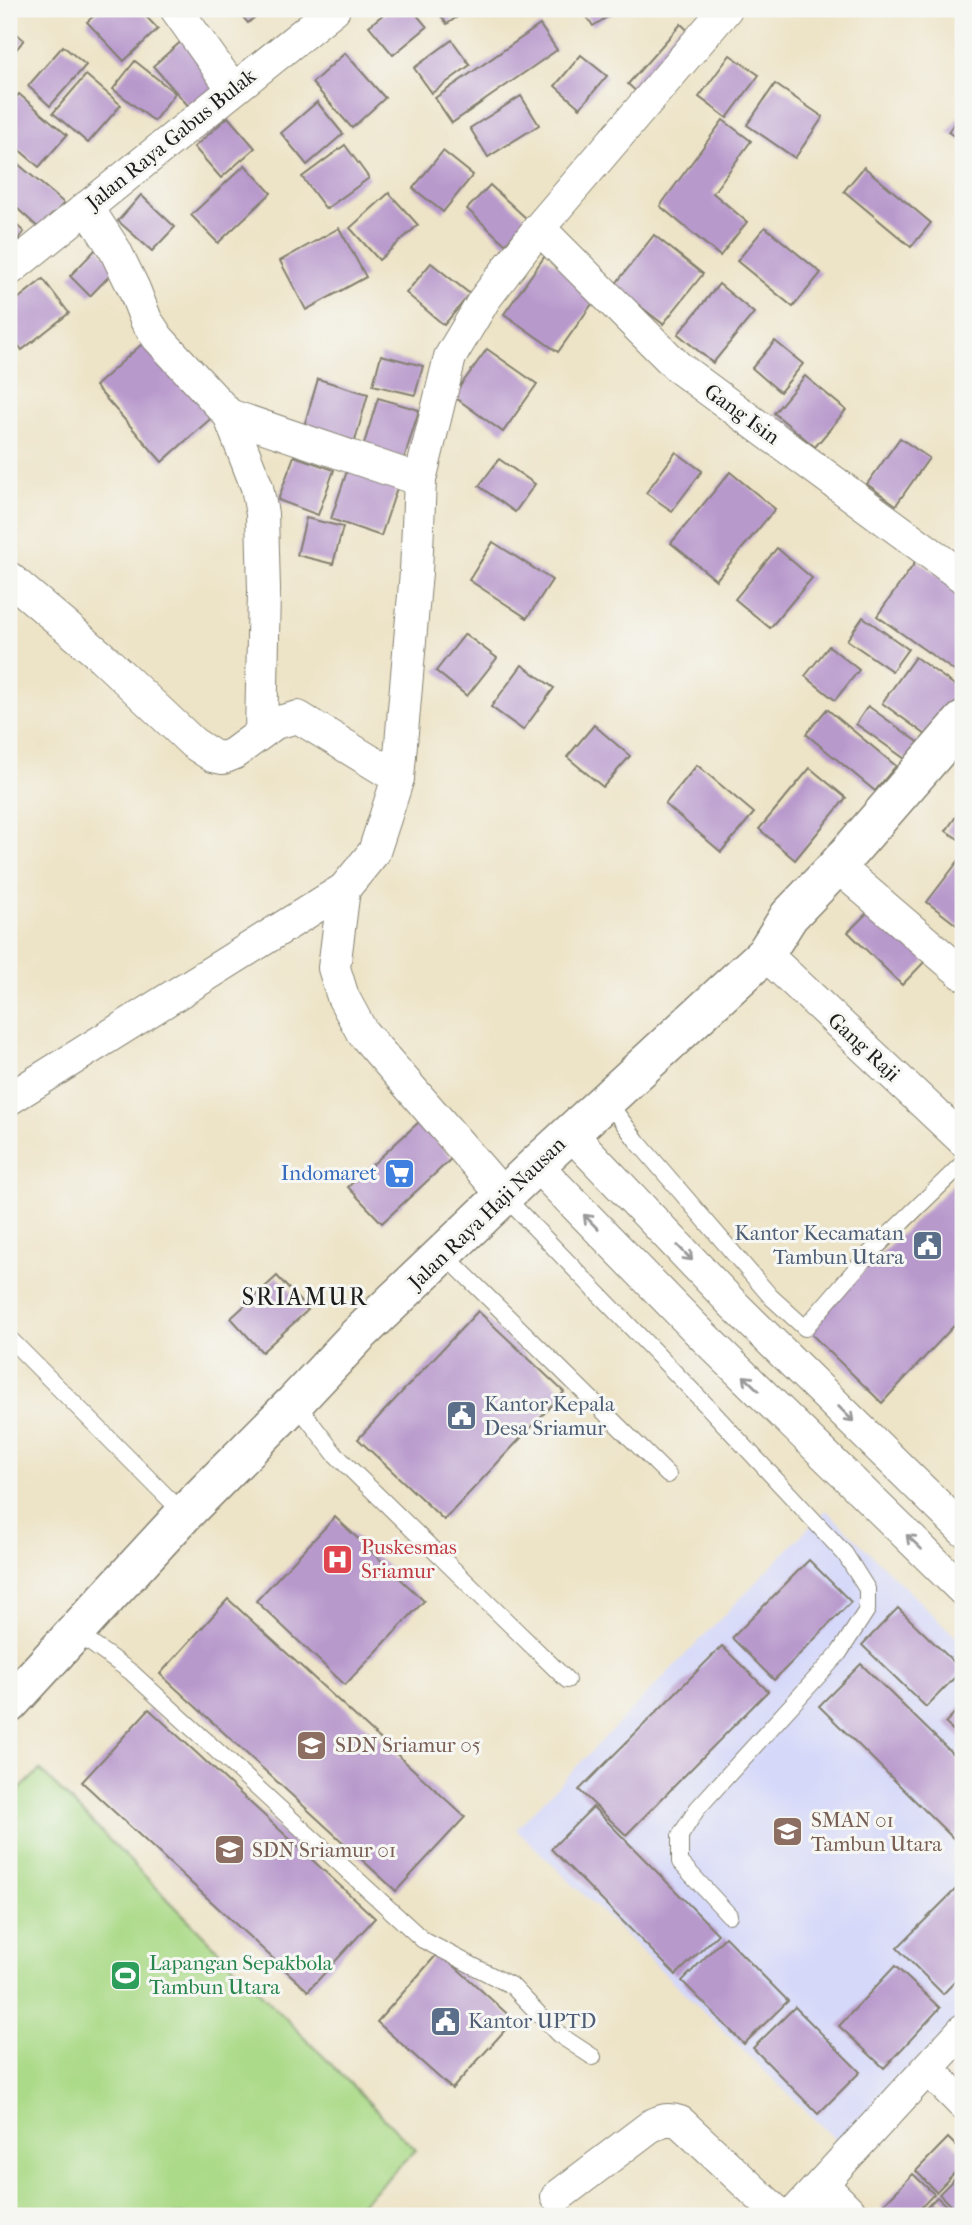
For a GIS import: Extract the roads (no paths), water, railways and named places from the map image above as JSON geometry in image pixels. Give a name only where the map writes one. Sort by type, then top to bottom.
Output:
[{"type":"street","points":[[176,9],[233,89]]},
{"type":"street","name":"Jalan Raya Gabus Bulak","points":[[9,270],[334,9]]},
{"type":"street","points":[[9,1099],[344,889],[374,852],[398,778],[416,572],[419,480],[450,357],[484,300],[539,228],[726,9]]},
{"type":"street","points":[[87,206],[115,250],[146,320],[158,338],[229,415],[252,474],[262,514],[264,590],[261,733]]},
{"type":"street","name":"Gang Isin","points":[[539,228],[678,367],[963,577]]},
{"type":"street","points":[[229,415],[419,480]]},
{"type":"street","points":[[9,578],[102,657],[201,749],[213,756],[223,758],[233,754],[275,723],[298,718],[398,778]]},
{"type":"street","name":"Jalan Raya Haji Nausan","points":[[9,1704],[184,1514],[357,1336],[570,1133],[765,954],[789,916],[837,866],[963,721]]},
{"type":"street","points":[[837,866],[963,974]]},
{"type":"street","points":[[344,889],[334,968],[343,997],[362,1032],[504,1196]]},
{"type":"street","name":"Gang Raji","points":[[765,954],[962,1141]]},
{"type":"street","points":[[570,1133],[733,1304],[963,1530]]},
{"type":"street","points":[[536,1165],[702,1335],[963,1590]]},
{"type":"street","points":[[702,1335],[733,1304]]},
{"type":"street","points":[[792,2216],[963,2030]]},
{"type":"street","points":[[928,2069],[963,2104]]},
{"type":"street","points":[[557,2197],[652,2125],[672,2119],[680,2122],[781,2216]]},
{"type":"street","points":[[822,2184],[853,2216]]},
{"type":"lane","points":[[607,1101],[637,1142],[771,1297],[805,1328],[962,1141]]},
{"type":"lane","points":[[504,1196],[709,1408],[845,1554],[867,1589],[867,1610],[839,1653],[697,1809],[680,1836],[680,1862],[729,1915]]},
{"type":"lane","points":[[444,1254],[668,1475]]},
{"type":"lane","points":[[9,1338],[184,1514]]},
{"type":"lane","points":[[295,1402],[335,1454],[567,1680]]},
{"type":"lane","points":[[75,1632],[131,1672],[423,1940],[512,1986],[558,2034],[593,2057]]},
{"type":"place","name":"Indomaret","points":[[400,1173]]},
{"type":"place","name":"Kantor Kecamatan Tambun Utara","points":[[927,1245]]},
{"type":"place","name":"Kantor Kepala Desa Sriamur","points":[[461,1416]]},
{"type":"place","name":"Puskesmas Sriamur","points":[[338,1559]]},
{"type":"place","name":"SDN Sriamur 05","points":[[312,1745]]},
{"type":"place","name":"SMAN 01 Tambun Utara","points":[[788,1832]]},
{"type":"place","name":"SDN Sriamur 01","points":[[229,1850]]},
{"type":"place","name":"Lapangan Sepakbola Tambun Utara","points":[[126,1975]]},
{"type":"place","name":"Kantor UPTD","points":[[445,2021]]},
{"type":"district","name":"SRIAMUR","points":[[305,1297]]}]
